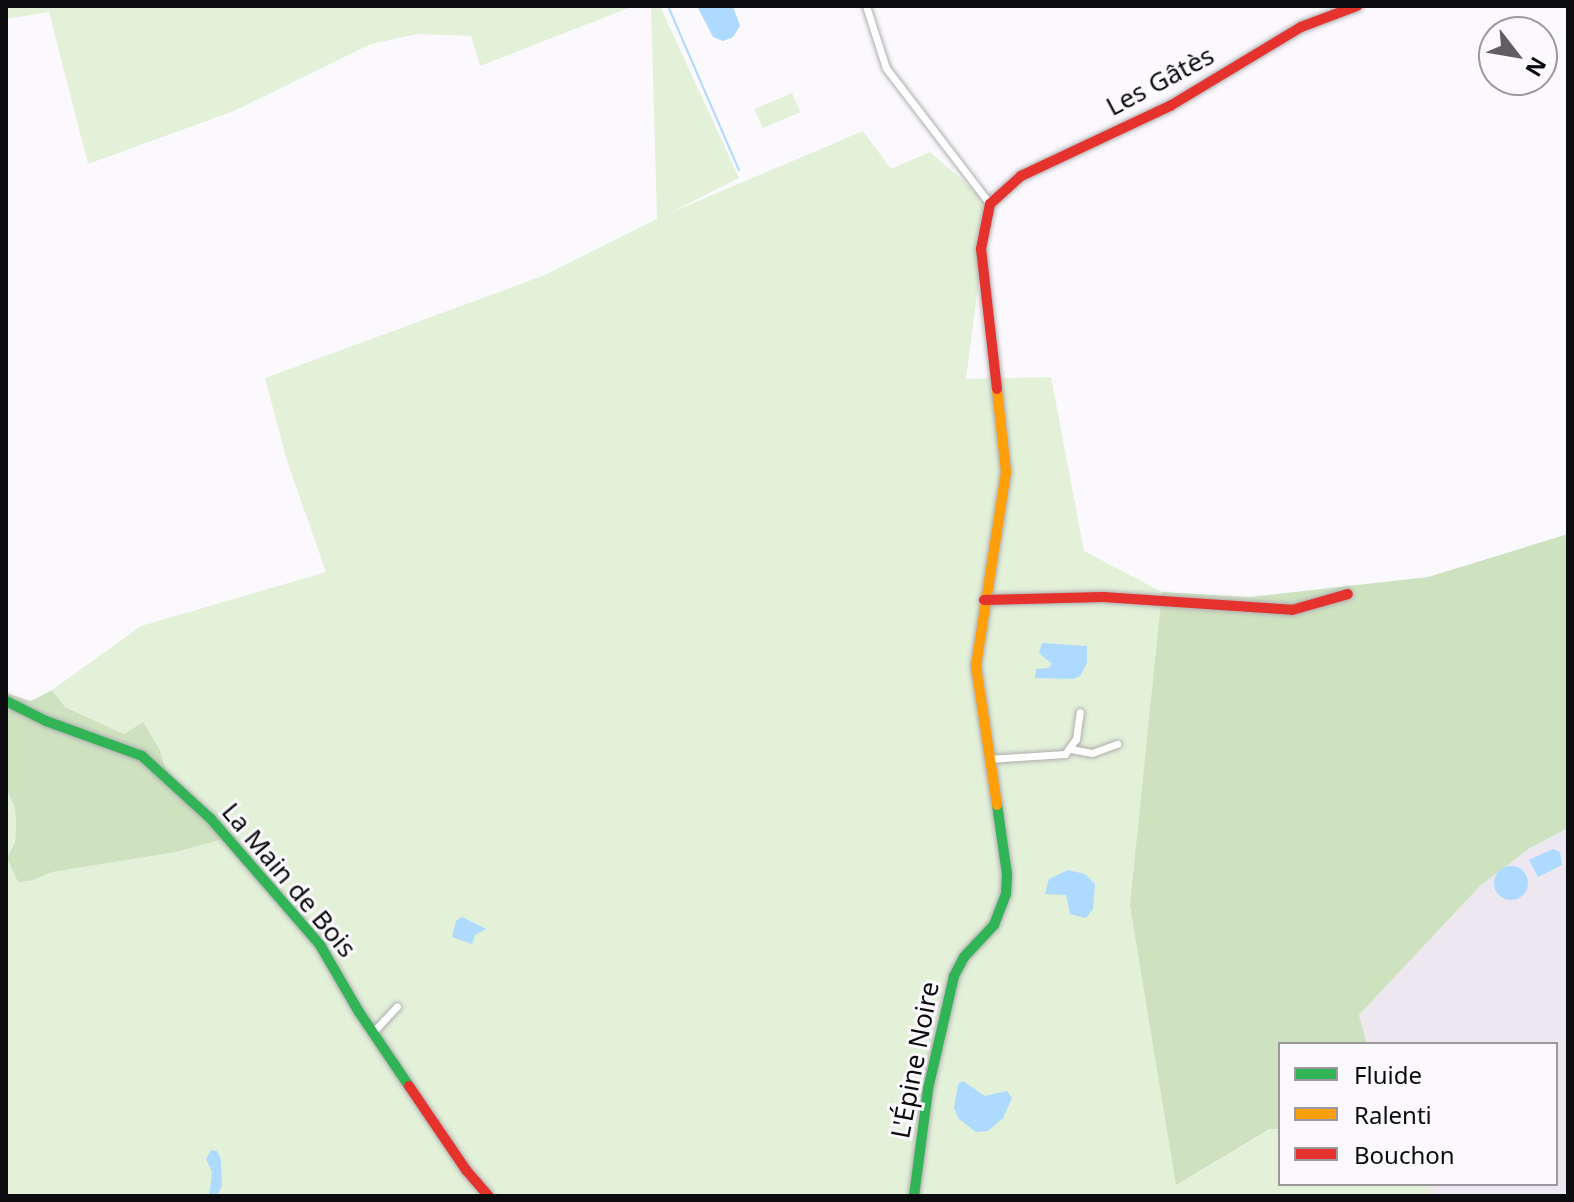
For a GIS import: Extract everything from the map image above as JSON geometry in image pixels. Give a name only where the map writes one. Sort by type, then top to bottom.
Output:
[{"type":"street","points":[[866,6],[886,68],[990,204]]},
{"type":"street","name":"Les Gâtès","points":[[990,204],[1021,176],[1170,106],[1301,27],[1357,6]]},
{"type":"street","name":"L'Épine Noire","points":[[914,1196],[928,1089],[954,976],[964,957],[994,925],[1006,894],[1007,874],[976,666],[1006,472],[981,249],[990,204]]},
{"type":"street","points":[[984,600],[1103,597],[1292,610],[1348,594]]},
{"type":"street","name":"La Main de Bois","points":[[6,701],[46,721],[142,756],[162,771],[211,819],[320,945],[373,1032],[466,1170],[489,1196]]},
{"type":"street","points":[[1071,749],[1080,712]]},
{"type":"street","points":[[988,759],[1059,756],[1071,749],[1092,753],[1117,744]]},
{"type":"street","points":[[373,1032],[397,1006]]},
{"type":"shaded area","points":[[1568,828],[1568,1196],[1435,1196],[1428,1186],[1558,1186],[1558,1042],[1366,1042],[1359,1015],[1480,886],[1530,848]]},
{"type":"green space","points":[[6,6],[634,6],[480,66],[471,36],[417,34],[371,44],[234,111],[88,164],[49,12],[6,19]]},
{"type":"green space","points":[[651,6],[660,6],[739,178],[670,213],[863,131],[891,169],[930,152],[989,203],[966,379],[1051,377],[1084,551],[1162,592],[1151,715],[1176,1185],[1271,1129],[1278,1129],[1278,1186],[1428,1186],[1435,1196],[6,1196],[6,788],[15,808],[16,824],[15,842],[7,858],[19,882],[53,872],[176,852],[204,806],[166,770],[160,750],[143,722],[124,734],[65,707],[52,690],[141,626],[326,572],[287,461],[265,378],[545,275],[657,219]]},
{"type":"green space","points":[[792,93],[800,112],[762,128],[754,109]]},
{"type":"green space","points":[[1568,534],[1568,828],[1530,848],[1480,886],[1359,1015],[1366,1042],[1278,1042],[1278,1129],[1270,1129],[1176,1185],[1130,905],[1162,592],[1249,597],[1428,577]]},
{"type":"green space","points":[[52,690],[65,707],[124,734],[143,722],[160,750],[166,770],[204,806],[223,839],[176,852],[53,872],[18,882],[7,858],[15,842],[16,824],[15,808],[6,788],[6,693],[31,701]]},
{"type":"water","points":[[697,6],[733,6],[740,26],[733,37],[723,41],[713,37]]},
{"type":"water","points":[[1042,643],[1087,646],[1087,663],[1080,676],[1073,679],[1035,678],[1036,669],[1048,668],[1052,664],[1039,653]]},
{"type":"water","points":[[1553,849],[1560,852],[1562,865],[1538,877],[1529,860]]},
{"type":"water","points":[[1511,866],[1523,871],[1528,883],[1523,895],[1511,900],[1499,895],[1494,883],[1499,871]]},
{"type":"water","points":[[1068,870],[1085,874],[1095,884],[1093,909],[1086,918],[1070,914],[1066,895],[1045,894],[1049,879]]},
{"type":"water","points":[[462,917],[486,929],[475,935],[472,944],[452,937],[456,921]]},
{"type":"water","points":[[963,1081],[985,1096],[1007,1091],[1012,1098],[1003,1118],[988,1131],[976,1132],[959,1119],[954,1108],[958,1084]]},
{"type":"water","points":[[211,1150],[217,1151],[221,1160],[222,1186],[216,1196],[209,1196],[212,1172],[206,1159]]},
{"type":"waterway","points":[[668,6],[739,170]]},
{"type":"traffic: fast","points":[[6,701],[46,721],[142,756],[211,819],[320,945],[359,1012],[409,1086]]},
{"type":"traffic: fast","points":[[914,1196],[928,1089],[954,976],[964,957],[994,925],[1006,894],[1007,874],[997,805]]},
{"type":"traffic: slow","points":[[997,389],[1006,472],[976,666],[997,805]]},
{"type":"traffic: jam","points":[[997,389],[981,249],[990,204],[1021,176],[1170,106],[1301,27],[1357,6]]},
{"type":"traffic: jam","points":[[984,600],[1103,597],[1292,610],[1348,594]]},
{"type":"traffic: jam","points":[[409,1086],[466,1170],[489,1196]]}]
